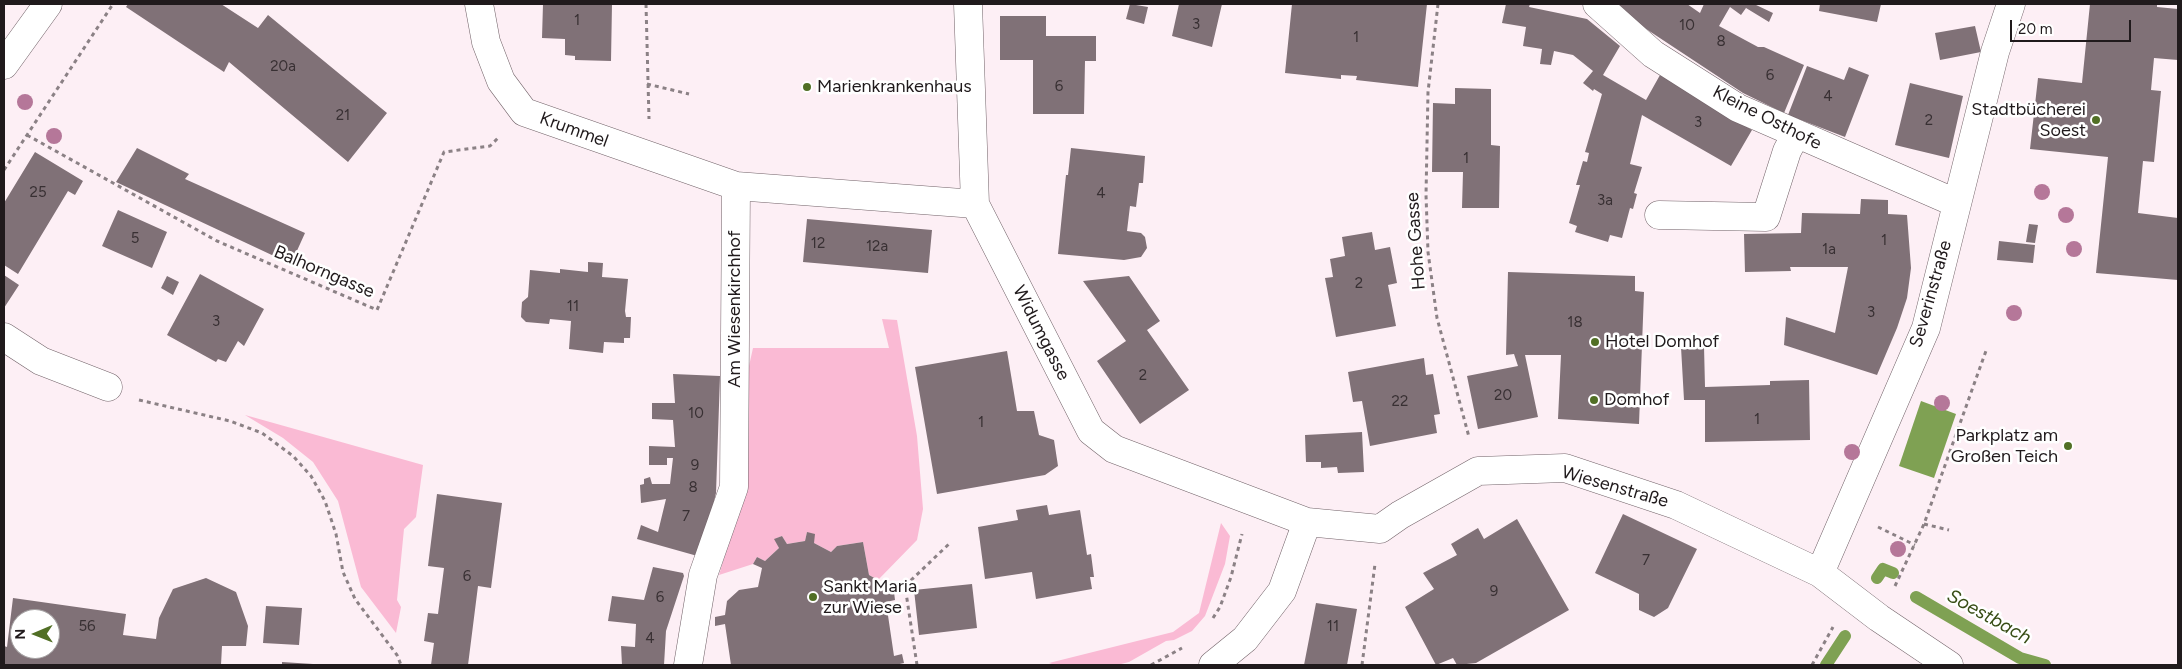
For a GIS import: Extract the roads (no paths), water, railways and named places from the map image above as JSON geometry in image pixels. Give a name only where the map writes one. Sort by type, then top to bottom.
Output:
[{"type":"street","points":[[4,65],[48,4]]},
{"type":"street","name":"Krummel","points":[[479,4],[486,42],[500,81],[524,112],[736,186]]},
{"type":"street","name":"Widumgasse","points":[[968,4],[975,204],[1091,430],[1114,449],[1308,522]]},
{"type":"street","name":"Kleine Osthofe","points":[[1597,4],[1653,54],[1738,108],[1956,203]]},
{"type":"street","name":"Severinstraße","points":[[1820,573],[1926,328],[1995,52],[2011,4]]},
{"type":"street","points":[[1659,215],[1766,217],[1787,151],[1796,134]]},
{"type":"street","points":[[736,186],[975,204]]},
{"type":"street","name":"Am Wiesenkirchhof","points":[[688,665],[703,575],[734,487],[736,186]]},
{"type":"street","points":[[4,336],[42,361],[108,387]]},
{"type":"street","name":"Wiesenstraße","points":[[1308,522],[1380,529],[1478,471],[1565,468],[1676,505],[1820,573],[1879,618],[1949,665]]},
{"type":"street","points":[[1213,665],[1245,639],[1282,591],[1308,522]]},
{"type":"waterway","name":"Soestbach","points":[[1877,578],[1883,569],[1893,573]]},
{"type":"waterway","name":"Soestbach","points":[[1916,597],[2020,658],[2045,665]]},
{"type":"waterway","name":"Soestbach","points":[[1826,665],[1845,636]]},
{"type":"place","name":"Marienkrankenhaus","points":[[807,87]]},
{"type":"place","name":"Stadtbücherei Soest","points":[[2096,120]]},
{"type":"place","name":"Hotel Domhof","points":[[1595,342]]},
{"type":"place","name":"Domhof","points":[[1594,400]]},
{"type":"place","name":"Parkplatz am Großen Teich","points":[[2068,446]]},
{"type":"place","name":"Sankt Maria zur Wiese","points":[[813,597]]}]
